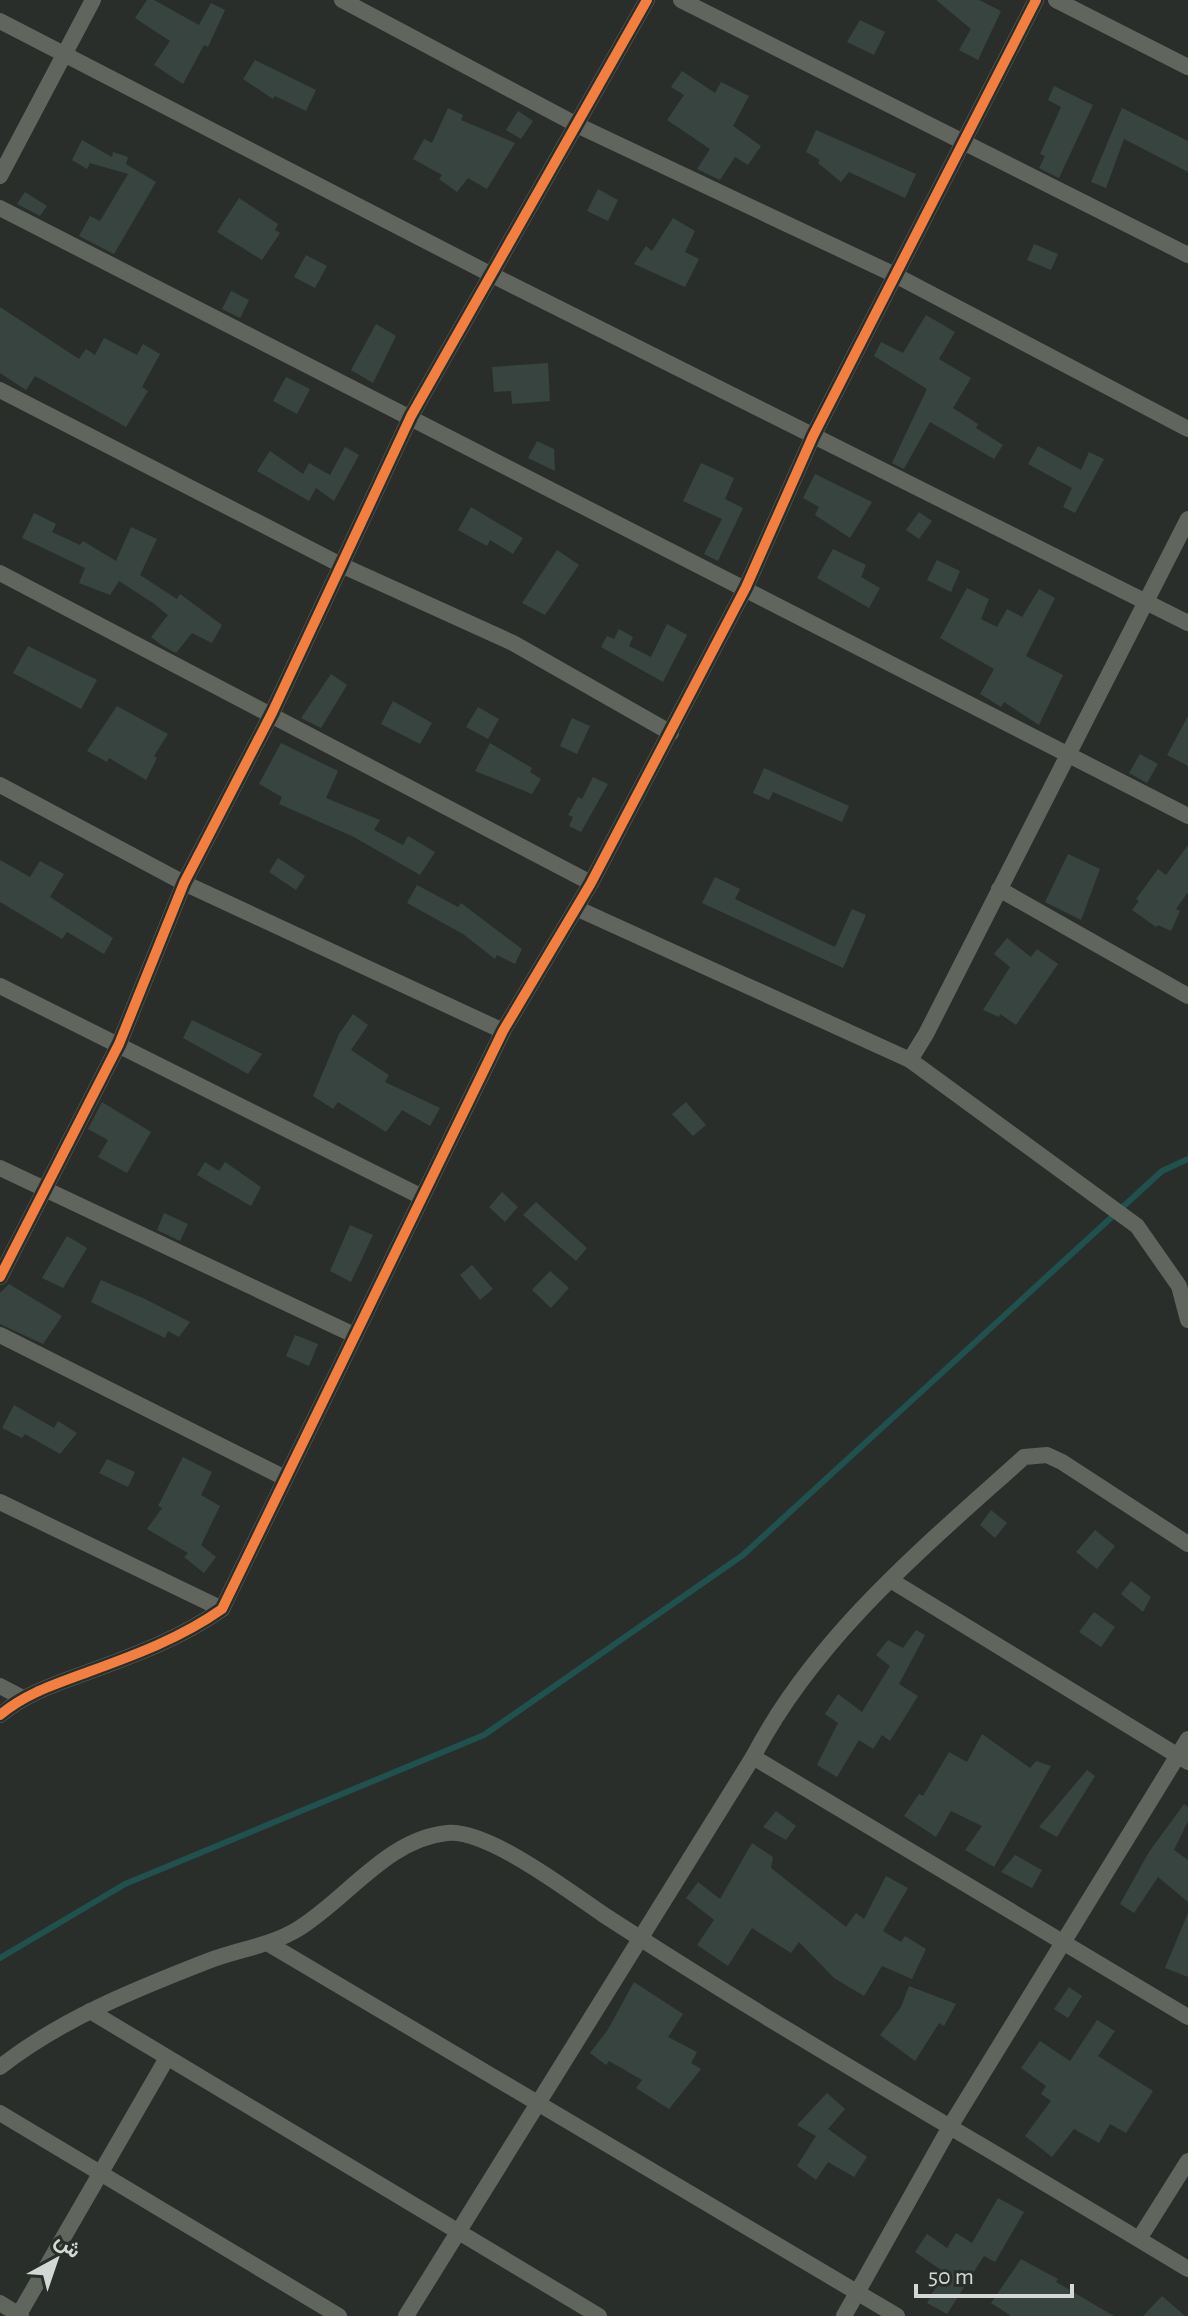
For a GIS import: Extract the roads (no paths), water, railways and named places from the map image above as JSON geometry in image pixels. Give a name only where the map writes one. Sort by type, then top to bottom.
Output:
[{"type":"street","points":[[0,176],[93,0]]},
{"type":"street","points":[[342,0],[579,126],[895,275],[1188,429]]},
{"type":"street","points":[[0,1277],[119,1044],[184,883],[272,713],[411,416],[490,274],[579,126],[647,0]]},
{"type":"street","points":[[681,0],[1188,255]]},
{"type":"street","points":[[0,1715],[21,1697],[195,1629],[222,1609],[503,1031],[591,883],[671,733],[746,587],[813,436],[962,139],[1036,0]]},
{"type":"street","points":[[1056,0],[1188,67]]},
{"type":"street","points":[[0,21],[490,274],[1188,623]]},
{"type":"street","points":[[0,208],[746,587],[1188,816]]},
{"type":"street","points":[[0,390],[341,565],[513,643],[671,733]]},
{"type":"street","points":[[910,1060],[1188,519]]},
{"type":"street","points":[[0,573],[591,883]]},
{"type":"street","points":[[0,785],[184,883],[503,1031]]},
{"type":"street","points":[[999,889],[1188,996]]},
{"type":"street","points":[[576,908],[910,1060],[1137,1226],[1179,1286],[1188,1320]]},
{"type":"street","points":[[0,986],[422,1197]]},
{"type":"street","points":[[0,1168],[354,1335]]},
{"type":"street","points":[[0,1335],[285,1478]]},
{"type":"street","points":[[406,2316],[753,1757],[778,1711],[809,1666],[892,1581],[1024,1457],[1047,1455],[1062,1462],[1188,1544]]},
{"type":"street","points":[[0,1502],[222,1609]]},
{"type":"street","points":[[892,1581],[1183,1758]]},
{"type":"street","points":[[0,1686],[21,1697]]},
{"type":"street","points":[[844,2316],[951,2125],[1063,1943],[1183,1758],[1188,1739]]},
{"type":"street","points":[[753,1757],[1188,2017]]},
{"type":"street","points":[[0,2067],[22,2049],[90,2011],[212,1959],[269,1944],[329,1909],[400,1851],[449,1832],[500,1847],[640,1938],[1188,2269]]},
{"type":"street","points":[[269,1944],[897,2316]]},
{"type":"street","points":[[90,2011],[599,2316]]},
{"type":"street","points":[[0,2303],[19,2316],[97,2173],[167,2058]]},
{"type":"street","points":[[0,2113],[339,2316]]},
{"type":"street","points":[[1139,2239],[1188,2161]]},
{"type":"waterway","points":[[0,1958],[125,1884],[484,1735],[743,1555],[1162,1171],[1188,1159]]}]
